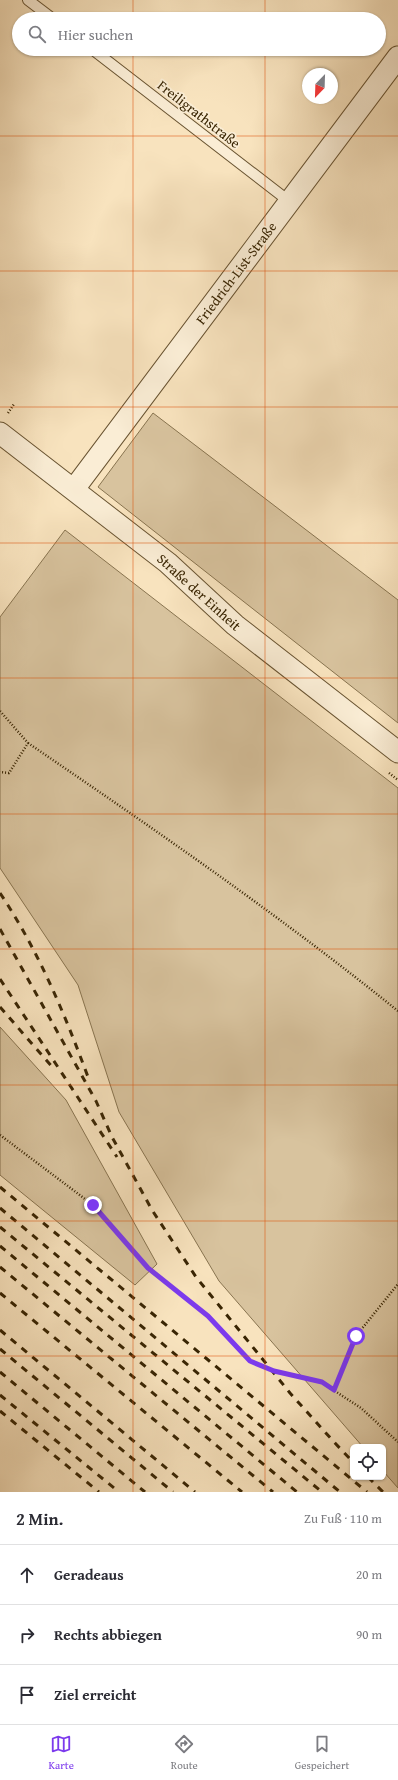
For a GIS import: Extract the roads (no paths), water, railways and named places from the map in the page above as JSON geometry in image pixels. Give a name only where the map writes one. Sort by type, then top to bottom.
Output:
[{"type":"street","name":"Friedrich-List-Straße","points":[[74,490],[398,56]]},
{"type":"street","name":"Straße der Einheit","points":[[3,424],[74,490],[168,563],[235,625],[398,752]]},
{"type":"lane","points":[[28,0],[44,12]]},
{"type":"lane","name":"Freiligrathstraße","points":[[101,56],[290,202]]},
{"type":"railway","points":[[0,893],[38,959],[60,1005],[88,1077]]},
{"type":"railway","points":[[0,929],[96,1101],[112,1137],[152,1210],[196,1277],[290,1393],[350,1459]]},
{"type":"railway","points":[[0,979],[117,1157]]},
{"type":"railway","points":[[0,1007],[54,1069]]},
{"type":"railway","points":[[0,1187],[367,1492]]},
{"type":"railway","points":[[0,1208],[340,1492]]},
{"type":"railway","points":[[0,1227],[322,1492]]},
{"type":"railway","points":[[0,1246],[297,1492]]},
{"type":"railway","points":[[0,1267],[273,1492]]},
{"type":"railway","points":[[0,1293],[242,1492]]},
{"type":"railway","points":[[0,1330],[195,1492]]},
{"type":"railway","points":[[0,1349],[173,1492]]},
{"type":"railway","points":[[0,1372],[145,1492]]},
{"type":"railway","points":[[0,1395],[119,1492]]},
{"type":"railway","points":[[0,1411],[99,1492]]},
{"type":"railway","points":[[371,1480],[383,1492]]}]
